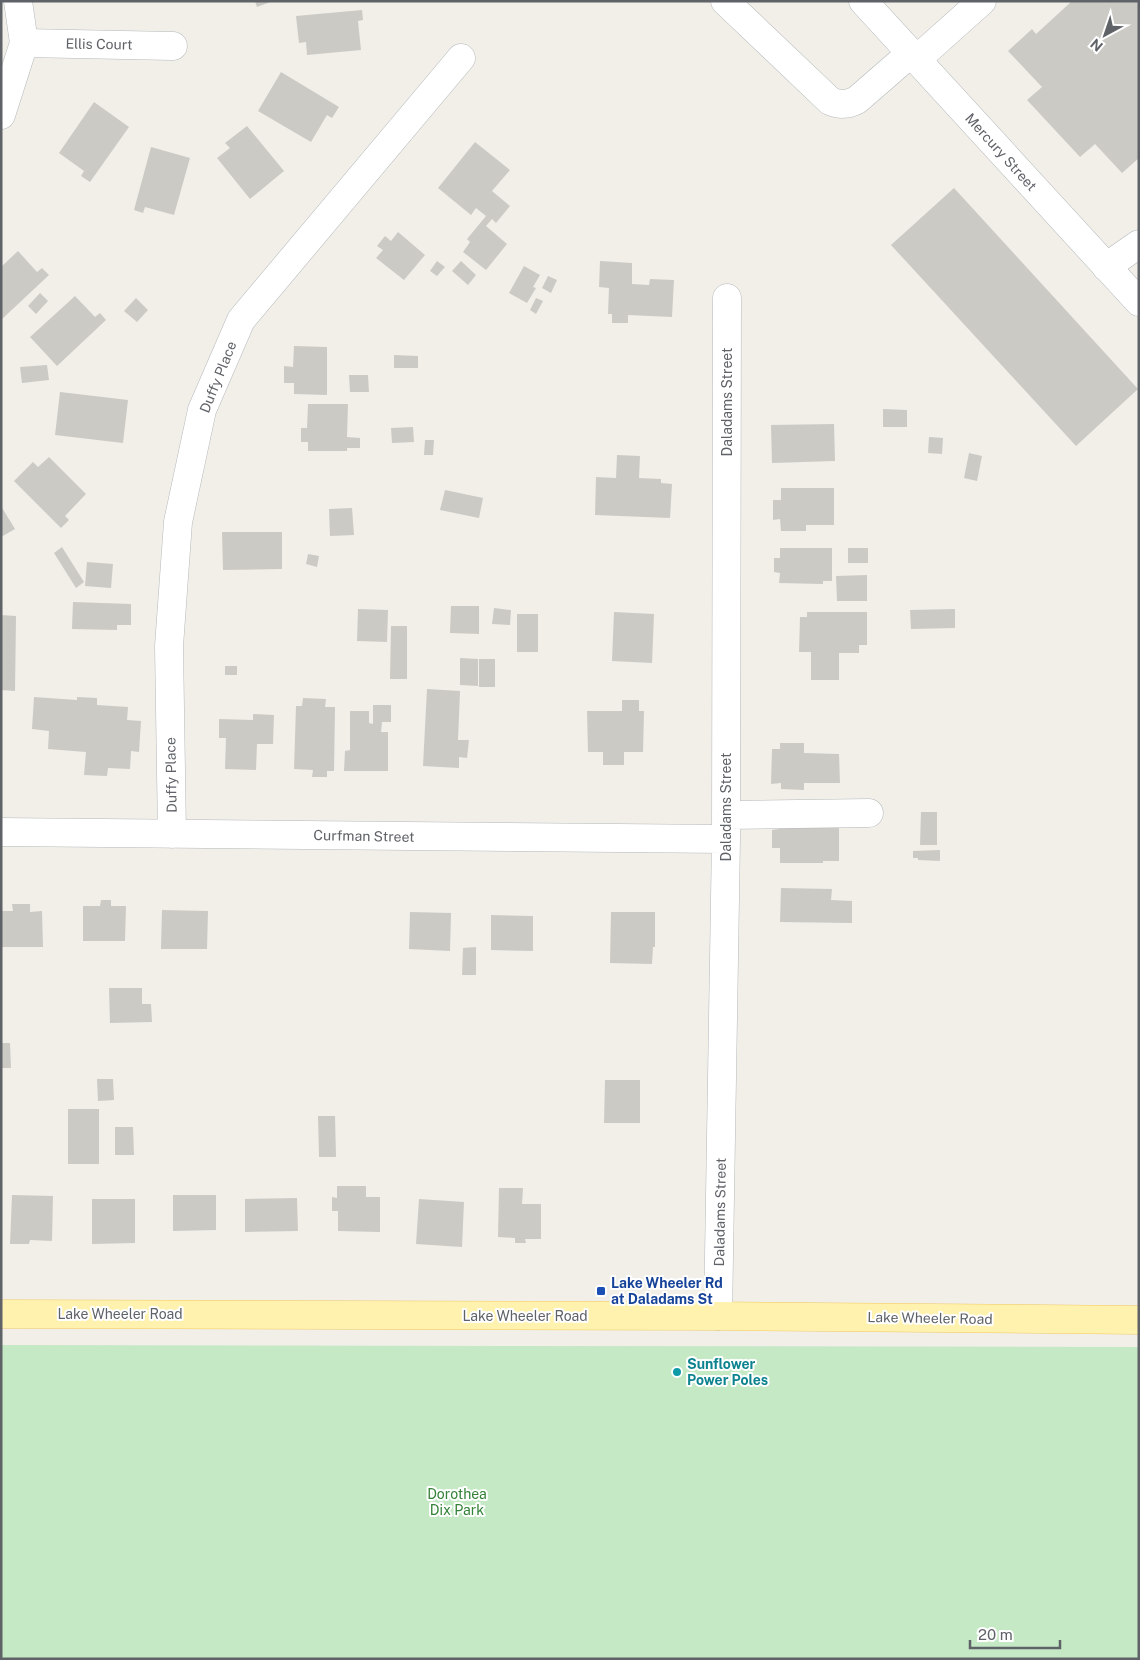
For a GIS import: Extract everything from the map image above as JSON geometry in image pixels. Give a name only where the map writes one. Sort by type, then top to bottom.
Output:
[{"type":"main road","name":"Lake Wheeler Road","points":[[1,1314],[718,1316],[1139,1320]]},
{"type":"street","points":[[1,115],[24,43],[18,1]]},
{"type":"street","points":[[725,1],[830,101],[839,105],[850,104],[857,100],[982,1]]},
{"type":"street","name":"Mercury Street","points":[[863,1],[1139,302]]},
{"type":"street","name":"Ellis Court","points":[[24,43],[173,46]]},
{"type":"street","name":"Duffy Place","points":[[172,834],[169,646],[178,522],[202,410],[241,320],[461,58]]},
{"type":"street","points":[[1106,267],[1139,244]]},
{"type":"street","name":"Daladams Street","points":[[718,1316],[726,827],[727,298]]},
{"type":"street","name":"Curfman Street","points":[[1,832],[172,834],[726,827],[869,813]]},
{"type":"green space","name":"Dorothea Dix Park","points":[[1,1345],[1139,1347],[1139,1659],[1,1659]]},
{"type":"building","points":[[255,1],[273,1],[257,7]]},
{"type":"building","points":[[1072,1],[1139,1],[1139,158],[1122,173],[1095,144],[1080,157],[1027,100],[1042,87],[1008,51],[1032,29],[1036,34]]},
{"type":"building","points":[[362,10],[363,20],[358,21],[361,50],[307,55],[306,42],[299,43],[296,16]]},
{"type":"building","points":[[281,72],[339,107],[332,118],[327,115],[311,142],[258,111]]},
{"type":"building","points":[[94,102],[129,127],[90,182],[81,176],[84,171],[59,153]]},
{"type":"building","points":[[247,126],[284,171],[250,199],[217,158],[230,148],[225,143]]},
{"type":"building","points":[[475,142],[510,170],[492,191],[510,206],[496,223],[492,219],[486,226],[507,244],[486,270],[463,252],[470,242],[467,239],[486,216],[476,208],[471,215],[438,188]]},
{"type":"building","points":[[151,147],[190,158],[174,215],[145,207],[143,213],[134,210]]},
{"type":"building","points":[[954,188],[1138,389],[1076,446],[891,245]]},
{"type":"building","points":[[398,232],[425,255],[404,280],[376,258],[383,250],[377,246],[385,236],[391,241]]},
{"type":"building","points":[[18,251],[37,272],[42,268],[49,275],[1,320],[1,267]]},
{"type":"building","points":[[437,261],[445,267],[437,276],[430,271]]},
{"type":"building","points":[[461,261],[476,275],[468,285],[452,271]]},
{"type":"building","points":[[600,261],[632,263],[632,284],[649,285],[650,279],[674,280],[672,317],[628,315],[628,323],[612,323],[612,314],[608,314],[609,288],[599,287]]},
{"type":"building","points":[[524,266],[540,275],[533,287],[536,288],[527,303],[509,293]]},
{"type":"building","points":[[548,276],[557,280],[551,293],[542,288]]},
{"type":"building","points":[[40,293],[48,301],[36,314],[28,306]]},
{"type":"building","points":[[75,296],[95,317],[100,313],[106,320],[57,366],[30,337]]},
{"type":"building","points":[[136,298],[148,310],[137,322],[124,311]]},
{"type":"building","points":[[536,298],[543,301],[536,314],[530,310]]},
{"type":"building","points":[[294,346],[327,347],[327,395],[294,394],[294,383],[284,383],[284,366],[293,367]]},
{"type":"building","points":[[394,355],[418,356],[418,368],[394,368]]},
{"type":"building","points":[[47,365],[49,380],[22,383],[20,367]]},
{"type":"building","points":[[349,375],[368,375],[369,392],[350,392]]},
{"type":"building","points":[[60,392],[128,400],[123,443],[55,435]]},
{"type":"building","points":[[308,404],[348,404],[347,437],[360,438],[360,448],[347,448],[347,451],[308,451],[308,442],[301,442],[301,428],[307,428]]},
{"type":"building","points":[[883,409],[907,410],[907,427],[883,427]]},
{"type":"building","points":[[834,424],[835,461],[772,463],[771,425]]},
{"type":"building","points":[[413,427],[414,442],[392,443],[391,428]]},
{"type":"building","points":[[929,437],[943,438],[942,454],[928,453]]},
{"type":"building","points":[[425,440],[434,440],[433,455],[424,455]]},
{"type":"building","points":[[969,453],[982,456],[977,481],[964,478]]},
{"type":"building","points":[[617,455],[640,456],[639,478],[661,479],[661,483],[672,484],[670,518],[595,515],[596,477],[616,478]]},
{"type":"building","points":[[49,457],[86,494],[65,516],[69,520],[61,528],[14,481],[33,462],[38,467]]},
{"type":"building","points":[[781,488],[834,488],[834,525],[806,525],[806,531],[781,531],[780,519],[773,520],[773,500],[781,500]]},
{"type":"building","points":[[445,490],[483,498],[479,518],[440,510]]},
{"type":"building","points":[[1,506],[15,529],[1,537]]},
{"type":"building","points":[[352,508],[354,535],[330,536],[329,509]]},
{"type":"building","points":[[222,532],[282,532],[282,569],[223,570]]},
{"type":"building","points":[[62,547],[84,582],[76,588],[54,553]]},
{"type":"building","points":[[780,548],[832,548],[832,581],[823,581],[823,584],[779,583],[780,573],[774,572],[774,558],[780,558]]},
{"type":"building","points":[[848,548],[868,548],[868,563],[848,563]]},
{"type":"building","points":[[308,554],[319,556],[317,567],[306,564]]},
{"type":"building","points":[[87,562],[113,564],[111,588],[85,586]]},
{"type":"building","points":[[867,575],[867,601],[837,601],[836,576]]},
{"type":"building","points":[[73,602],[131,604],[131,625],[117,625],[117,630],[72,629]]},
{"type":"building","points":[[451,606],[479,606],[479,634],[450,633]]},
{"type":"building","points":[[494,608],[511,610],[510,625],[492,624]]},
{"type":"building","points":[[358,609],[388,610],[387,642],[357,641]]},
{"type":"building","points":[[955,609],[955,628],[911,629],[910,610]]},
{"type":"building","points":[[614,612],[654,614],[652,663],[612,661]]},
{"type":"building","points":[[807,612],[867,612],[867,645],[859,645],[859,653],[839,653],[839,680],[811,680],[811,652],[799,652],[800,617],[807,617]]},
{"type":"building","points":[[517,614],[538,614],[538,652],[517,652]]},
{"type":"building","points":[[1,615],[16,616],[15,691],[1,690]]},
{"type":"building","points":[[391,626],[407,626],[407,679],[390,679]]},
{"type":"building","points":[[460,658],[478,659],[478,686],[460,685]]},
{"type":"building","points":[[479,659],[495,659],[495,687],[479,687]]},
{"type":"building","points":[[225,666],[237,666],[237,675],[225,675]]},
{"type":"building","points":[[427,689],[460,691],[458,740],[469,740],[467,758],[459,757],[459,768],[423,766]]},
{"type":"building","points":[[34,697],[77,700],[77,697],[97,698],[97,705],[128,707],[127,720],[141,721],[139,752],[131,751],[130,769],[108,768],[107,776],[84,775],[86,752],[48,749],[49,731],[32,729]]},
{"type":"building","points":[[303,698],[326,699],[325,707],[335,707],[334,771],[327,771],[327,777],[312,777],[313,770],[294,769],[296,706],[302,706]]},
{"type":"building","points":[[622,700],[639,700],[639,711],[644,711],[643,752],[624,752],[624,765],[603,765],[603,752],[588,752],[587,711],[622,711]]},
{"type":"building","points":[[373,705],[391,705],[391,722],[382,722],[381,732],[388,732],[388,771],[344,771],[345,751],[350,750],[350,711],[369,711],[369,723],[373,724]]},
{"type":"building","points":[[253,714],[274,715],[273,744],[257,744],[256,770],[225,769],[226,738],[219,738],[219,719],[253,720]]},
{"type":"building","points":[[780,743],[804,743],[804,753],[839,754],[840,783],[804,783],[804,790],[781,789],[781,783],[771,784],[772,749],[780,749]]},
{"type":"building","points":[[921,812],[937,812],[937,845],[920,845]]},
{"type":"building","points":[[839,826],[839,861],[780,863],[780,848],[772,848],[772,830],[779,829],[779,827]]},
{"type":"building","points":[[940,850],[940,861],[913,858],[913,851]]},
{"type":"building","points":[[781,888],[832,889],[831,900],[852,901],[852,923],[780,922]]},
{"type":"building","points":[[101,900],[111,900],[111,906],[126,906],[125,941],[83,941],[83,906],[100,906]]},
{"type":"building","points":[[12,904],[30,904],[30,912],[42,911],[43,947],[1,947],[1,911],[13,911]]},
{"type":"building","points":[[162,910],[208,911],[207,949],[161,949]]},
{"type":"building","points":[[410,912],[451,913],[450,951],[409,949]]},
{"type":"building","points":[[611,912],[655,912],[655,947],[653,947],[652,964],[610,963]]},
{"type":"building","points":[[491,915],[533,916],[533,951],[491,950]]},
{"type":"building","points":[[476,947],[476,975],[462,975],[463,948]]},
{"type":"building","points":[[109,988],[142,988],[142,1004],[151,1004],[152,1022],[110,1023]]},
{"type":"building","points":[[1,1043],[10,1043],[11,1068],[1,1068]]},
{"type":"building","points":[[97,1079],[113,1079],[114,1100],[98,1101]]},
{"type":"building","points":[[605,1080],[640,1080],[640,1123],[604,1123]]},
{"type":"building","points":[[68,1109],[99,1109],[99,1164],[68,1164]]},
{"type":"building","points":[[318,1116],[335,1116],[336,1157],[319,1157]]},
{"type":"building","points":[[115,1127],[133,1127],[134,1155],[115,1155]]},
{"type":"building","points":[[337,1186],[366,1186],[366,1197],[380,1197],[380,1232],[338,1231],[338,1211],[332,1211],[332,1197],[337,1198]]},
{"type":"building","points":[[499,1188],[523,1188],[522,1204],[541,1204],[541,1239],[525,1239],[526,1243],[515,1243],[515,1238],[498,1237]]},
{"type":"building","points":[[12,1195],[53,1196],[52,1241],[30,1240],[29,1244],[10,1244]]},
{"type":"building","points":[[173,1195],[216,1195],[216,1230],[173,1231]]},
{"type":"building","points":[[297,1198],[298,1231],[245,1232],[245,1199]]},
{"type":"building","points":[[92,1199],[135,1199],[135,1243],[92,1244]]},
{"type":"building","points":[[419,1199],[464,1202],[462,1247],[416,1244]]},
{"type":"place","name":"Lake Wheeler Rd at Daladams St","points":[[601,1291]]},
{"type":"place","name":"Sunflower Power Poles","points":[[677,1372]]}]
